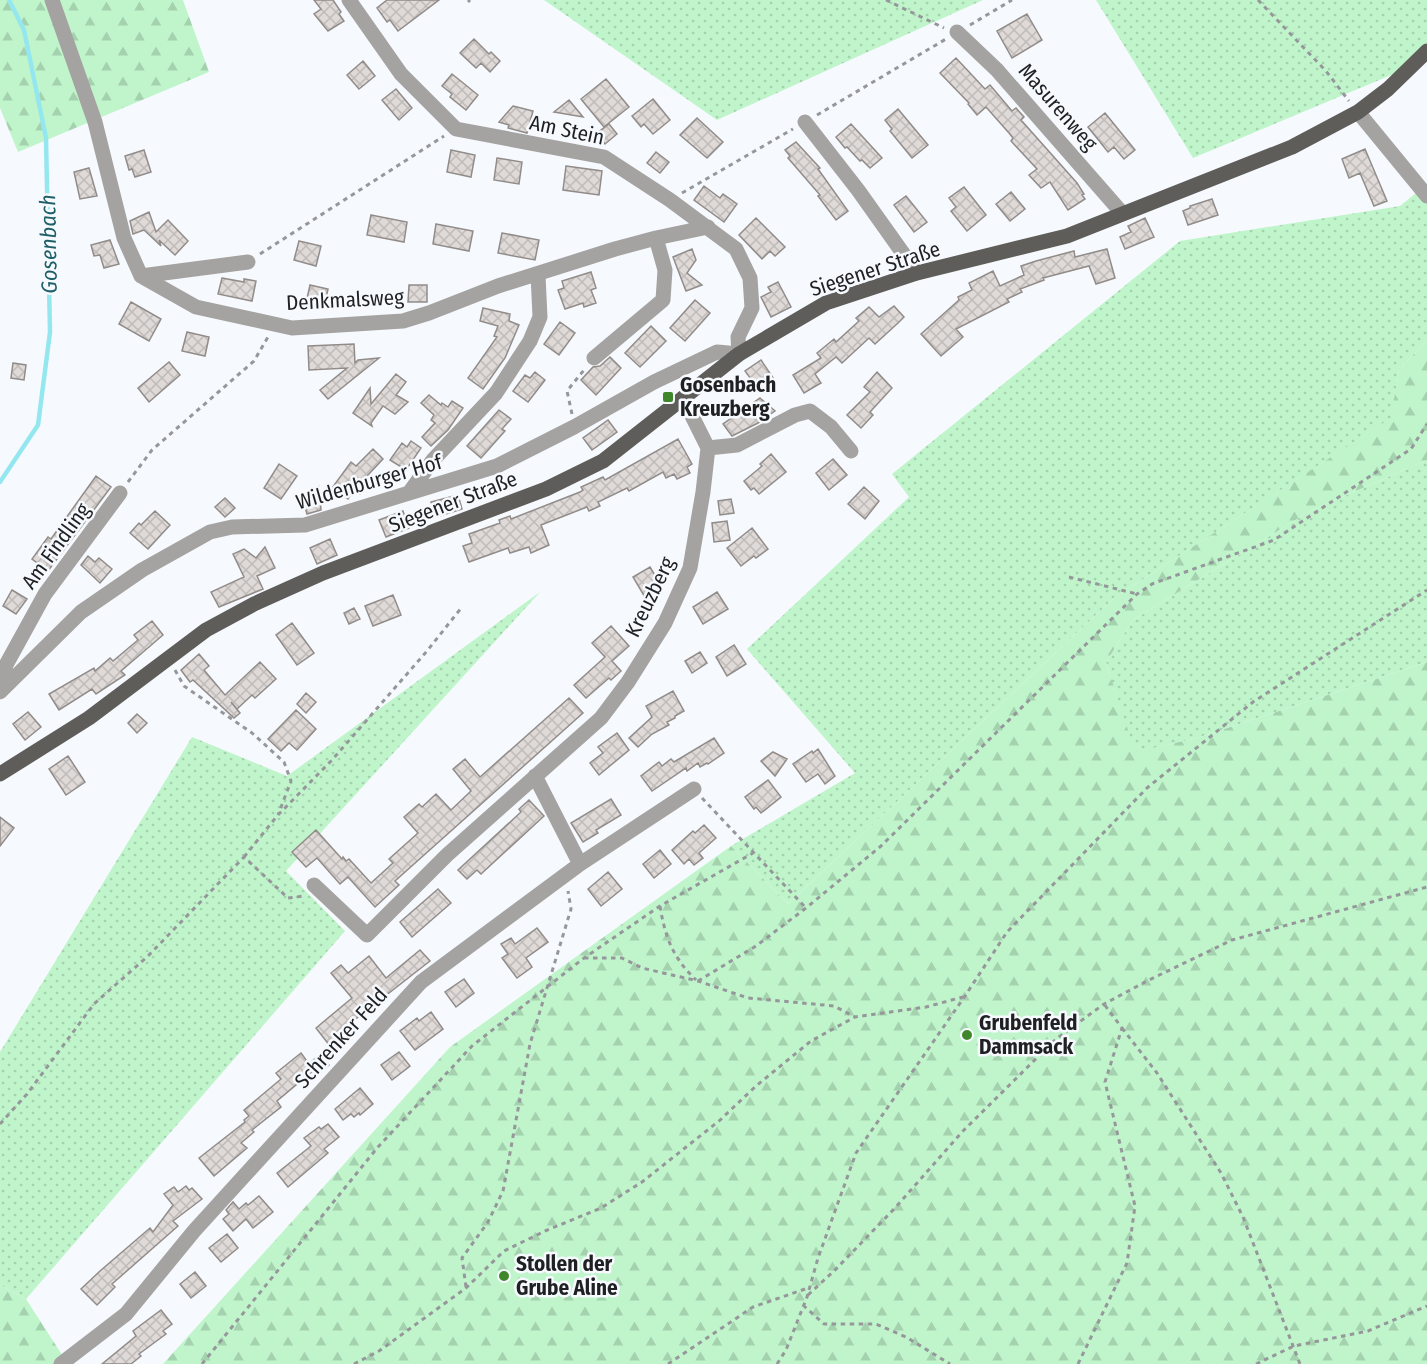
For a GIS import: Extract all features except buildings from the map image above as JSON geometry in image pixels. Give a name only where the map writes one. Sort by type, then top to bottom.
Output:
[{"type":"main road","name":"Siegener Straße","points":[[0,774],[89,718],[206,630],[254,604],[323,573],[546,489],[603,461],[739,354],[826,303],[917,273],[1067,236],[1292,147],[1358,112],[1388,89],[1427,51]]},
{"type":"street","points":[[52,0],[95,122],[124,238],[141,276],[248,262]]},
{"type":"street","points":[[349,0],[401,74],[456,129]]},
{"type":"street","name":"Masurenweg","points":[[957,33],[997,70],[1122,213]]},
{"type":"street","points":[[1358,112],[1427,196]]},
{"type":"street","points":[[805,122],[858,190],[917,273]]},
{"type":"street","name":"Am Stein","points":[[456,129],[604,157],[670,200],[736,249],[750,278],[752,308],[738,337],[739,354]]},
{"type":"street","name":"Denkmalsweg","points":[[141,276],[196,307],[292,328],[403,321],[498,286],[615,249],[708,227]]},
{"type":"street","points":[[594,358],[663,300],[665,270],[656,238]]},
{"type":"street","points":[[410,493],[433,460],[496,393],[530,341],[540,317],[538,275]]},
{"type":"street","name":"Wildenburger Hof","points":[[0,692],[81,612],[142,570],[210,532],[232,527],[305,525],[498,466],[654,382],[717,352],[739,354]]},
{"type":"street","points":[[683,398],[708,448],[737,446],[795,415],[810,411],[831,427],[851,451]]},
{"type":"street","name":"Kreuzberg","points":[[319,889],[367,935],[447,855],[601,718],[628,682],[665,623],[690,568],[708,448]]},
{"type":"street","name":"Am Findling","points":[[0,692],[6,665],[45,594],[120,494]]},
{"type":"street","points":[[534,776],[580,864]]},
{"type":"street","name":"Schrenker Feld","points":[[61,1364],[126,1314],[194,1231],[421,982],[580,864],[699,794]]},
{"type":"path","points":[[886,0],[933,25],[957,33]]},
{"type":"path","points":[[670,200],[1012,0]]},
{"type":"path","points":[[1258,0],[1326,71],[1358,112]]},
{"type":"path","points":[[248,262],[456,129]]},
{"type":"path","points":[[120,494],[152,450],[254,361],[276,324]]},
{"type":"path","points":[[574,427],[567,391],[594,358]]},
{"type":"path","points":[[698,981],[756,946],[881,846],[1137,594],[1152,584],[1274,540],[1411,449],[1427,424]]},
{"type":"path","points":[[1069,577],[1137,594]]},
{"type":"path","points":[[777,1364],[786,1350],[807,1297],[856,1153],[1007,932],[1147,788],[1253,702],[1427,590]]},
{"type":"path","points":[[0,1124],[27,1094],[94,1004],[149,955],[244,856],[277,816],[332,760],[427,651],[462,607]]},
{"type":"path","points":[[168,659],[184,686],[252,733],[284,762],[291,780],[277,816]]},
{"type":"path","points":[[699,794],[806,908]]},
{"type":"path","points":[[202,1364],[378,1147],[472,1046],[550,982],[584,958],[660,906],[753,853]]},
{"type":"path","points":[[244,856],[288,898],[319,889]]},
{"type":"path","points":[[466,1288],[462,1258],[488,1222],[503,1191],[530,1044],[571,909],[566,875]]},
{"type":"path","points":[[807,1297],[895,1208],[963,1131],[1056,1038],[1104,1004],[1232,940],[1427,887]]},
{"type":"path","points":[[660,906],[666,938],[683,968],[698,981]]},
{"type":"path","points":[[584,958],[622,958],[642,968],[698,981],[748,998],[834,1006],[855,1017]]},
{"type":"path","points":[[354,1364],[380,1351],[466,1288],[504,1251],[545,1231],[602,1208],[642,1182],[719,1121],[756,1086],[811,1041],[855,1017],[926,1007],[965,996]]},
{"type":"path","points":[[1104,1004],[1157,1073],[1221,1173],[1243,1217],[1300,1364]]},
{"type":"path","points":[[1078,1364],[1127,1263],[1135,1206],[1105,1082],[1122,1028]]},
{"type":"path","points":[[668,1364],[753,1308],[809,1288]]},
{"type":"path","points":[[803,1305],[824,1324],[876,1324],[906,1337],[950,1364]]},
{"type":"path","points":[[1256,1364],[1294,1346],[1368,1331],[1427,1306]]},
{"type":"green space","points":[[0,0],[183,0],[209,72],[18,152],[0,108]]},
{"type":"green space","points":[[544,0],[983,0],[717,120]]},
{"type":"green space","points":[[1096,0],[1427,0],[1427,60],[1193,158]]},
{"type":"green space","points":[[1427,184],[1427,340],[1399,370],[1392,418],[1114,598],[788,904],[731,846],[855,773],[747,649],[909,497],[892,474],[1180,241],[1400,206]]},
{"type":"green space","points":[[1427,340],[1427,460],[1310,511],[1133,620],[1106,662],[1135,752],[1197,738],[1427,662],[1427,1364],[163,1364],[450,1047],[731,846],[788,904],[1114,598],[1391,418],[1399,370]]},
{"type":"green space","points":[[1427,460],[1427,662],[1197,738],[1134,753],[1106,662],[1133,620],[1310,511]]},
{"type":"green space","points":[[540,592],[286,871],[345,931],[26,1299],[0,1285],[0,1052],[192,737],[287,776]]},
{"type":"green space","points":[[0,1285],[26,1299],[68,1364],[0,1364]]},
{"type":"waterway","name":"Gosenbach","points":[[0,482],[38,425],[50,332],[46,138],[24,30],[9,0]]},
{"type":"place","name":"Gosenbach Kreuzberg","points":[[668,397]]},
{"type":"place","name":"Grubenfeld Dammsack","points":[[967,1035]]},
{"type":"place","name":"Stollen der Grube Aline","points":[[504,1276]]}]
